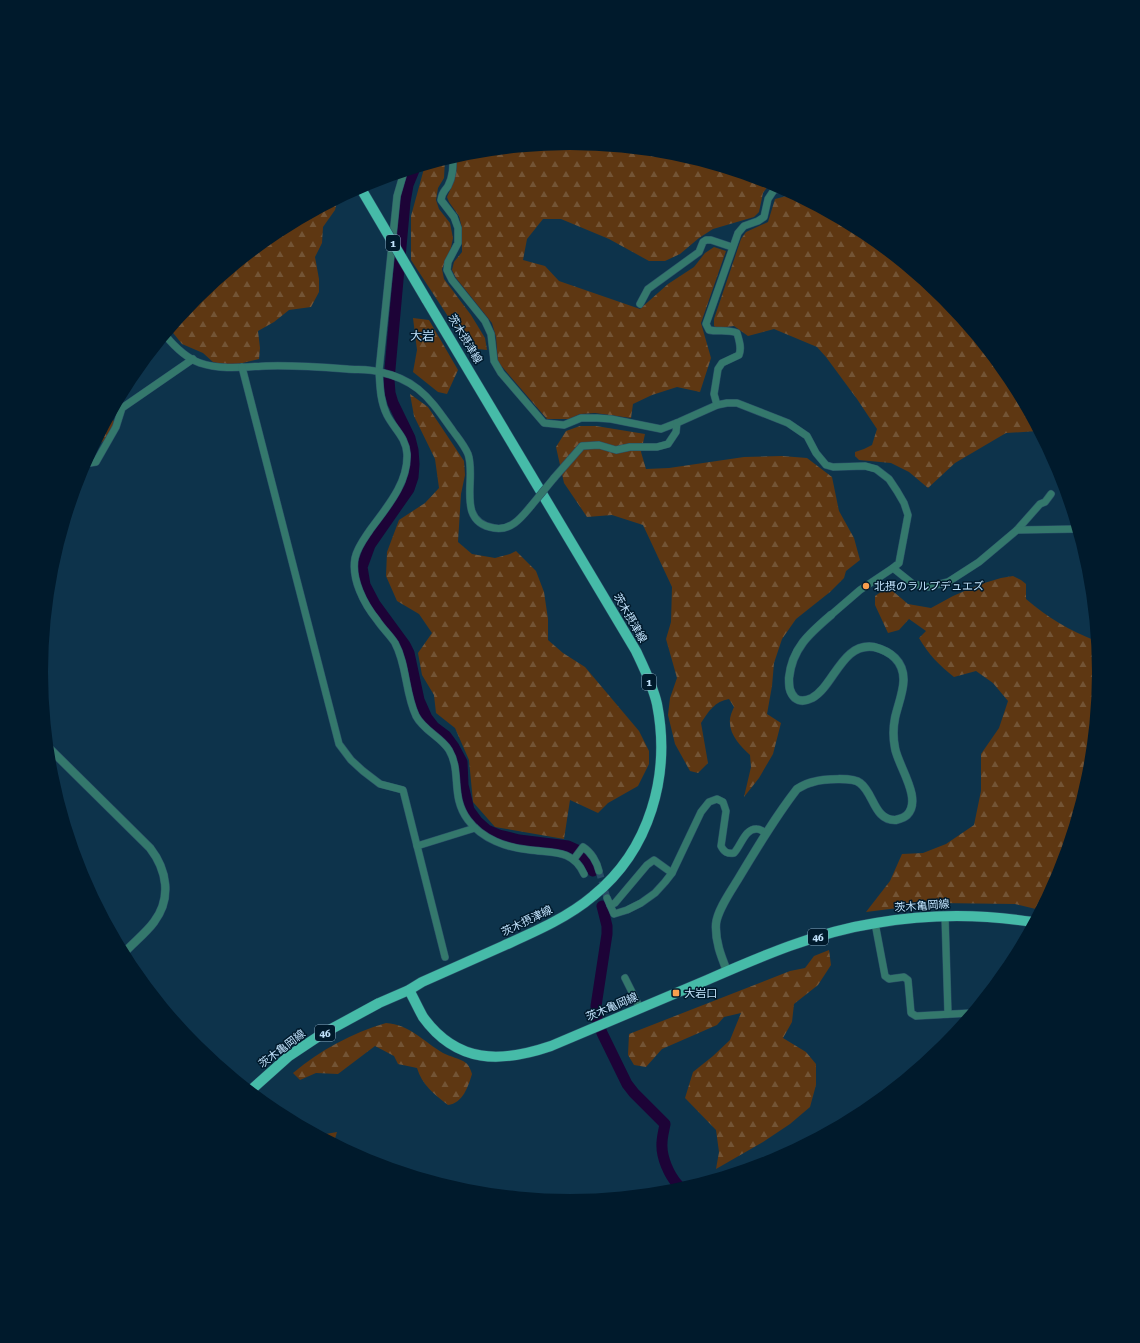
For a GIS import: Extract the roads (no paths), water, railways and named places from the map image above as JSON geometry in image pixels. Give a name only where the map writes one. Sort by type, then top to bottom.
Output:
[{"type":"main road","name":"茨木摂津線","points":[[363,192],[636,651],[645,670],[656,703],[662,747],[656,794],[647,823],[632,852],[607,883],[593,896],[554,922],[422,982],[409,990]]},
{"type":"main road","points":[[359,194],[379,219]]},
{"type":"main road","name":"茨木亀岡線","points":[[253,1087],[289,1056],[322,1034],[379,1003],[409,990],[421,1013],[437,1033],[452,1045],[465,1051],[480,1055],[496,1057],[517,1056],[551,1046],[727,971],[812,939],[875,923],[913,918],[945,916],[994,917],[1028,922]]},
{"type":"street","points":[[453,163],[452,178],[442,193],[441,200],[454,217],[458,228],[458,244],[448,262],[447,270],[452,280],[485,321],[491,334],[494,361],[501,373],[544,423],[564,425],[581,418],[597,418],[612,419],[661,429],[717,405],[726,403],[737,404],[788,423],[807,436],[816,453],[826,465],[833,467],[865,466],[876,469],[888,479],[904,503],[908,515],[899,562],[893,568],[860,590],[809,634],[798,649],[793,660],[789,687],[791,692],[800,701],[806,701],[816,696],[844,660],[853,652],[863,648],[871,647],[881,649],[896,659],[904,676],[904,686],[895,718],[893,734],[895,748],[913,798],[911,810],[906,816],[898,820],[889,820],[876,808],[866,789],[857,780],[848,779],[814,781],[797,789],[766,833],[723,904],[716,923],[718,945],[727,971]]},
{"type":"street","points":[[403,177],[397,196],[380,393],[387,415],[402,436],[407,453],[406,468],[402,482],[393,498],[363,540],[357,551],[354,570],[356,580],[368,609],[394,642],[399,652],[411,703],[417,717],[424,726],[445,744],[453,758],[456,772],[457,794],[463,813],[475,828],[494,841],[528,850],[559,853],[570,856],[579,864],[584,874]]},
{"type":"street","points":[[717,405],[714,394],[718,369],[722,363],[739,355],[741,351],[740,341],[736,333],[731,331],[709,330],[706,324],[738,233],[744,226],[764,217],[768,199],[774,191]]},
{"type":"street","points":[[640,304],[648,289],[699,252],[703,242],[706,240],[711,240],[732,248]]},
{"type":"street","points":[[168,339],[174,346],[200,363],[218,367],[290,365],[381,372],[403,380],[418,389],[433,403],[465,448],[471,466],[470,507],[475,518],[488,527],[504,528],[519,520],[582,446],[599,445],[616,450],[630,447],[657,447],[668,444],[676,432],[677,423]]},
{"type":"street","points":[[92,463],[96,462],[116,427],[122,408],[193,359]]},
{"type":"street","points":[[242,367],[339,744],[351,760],[380,784],[402,790],[445,957]]},
{"type":"street","points":[[893,568],[913,584],[928,587],[948,582],[979,562],[1017,530],[1040,504],[1046,502],[1050,494]]},
{"type":"street","points":[[1017,530],[1072,529]]},
{"type":"street","points":[[55,755],[150,848],[158,858],[164,871],[166,886],[164,903],[154,922],[128,949]]},
{"type":"street","points":[[607,898],[614,914],[641,904],[655,893],[672,873],[701,812],[708,802],[717,799],[723,802],[726,810],[721,846],[723,851],[728,854],[734,853],[739,849],[750,830],[758,829],[766,833]]},
{"type":"street","points":[[417,846],[475,828]]},
{"type":"street","points":[[574,858],[583,847],[587,849],[598,864],[599,871]]},
{"type":"street","points":[[610,905],[615,902],[646,865],[654,860],[672,873]]},
{"type":"street","points":[[945,916],[948,1014]]},
{"type":"street","points":[[875,923],[885,976],[889,979],[904,977],[908,980],[911,1012],[916,1016],[964,1013]]},
{"type":"street","points":[[625,978],[640,1008]]},
{"type":"waterway","points":[[413,174],[408,185],[405,202],[389,380],[390,393],[393,403],[410,438],[413,450],[413,477],[409,489],[370,545],[362,567],[365,585],[375,604],[405,645],[409,653],[419,700],[427,718],[434,727],[446,736],[462,762],[463,785],[469,810],[477,821],[487,830],[499,835],[519,840],[568,846],[577,850],[587,860],[593,871]]},
{"type":"waterway","points":[[602,906],[607,926],[607,934],[596,1006],[597,1019],[602,1033],[627,1084],[665,1124],[662,1141],[664,1160],[676,1182]]},
{"type":"tunnel","points":[[599,871],[607,898]]},
{"type":"place","name":"北摂のラルプデュエズ","points":[[866,586]]},
{"type":"place","name":"大岩口","points":[[676,993]]},
{"type":"district","name":"大岩","points":[[422,336]]}]
